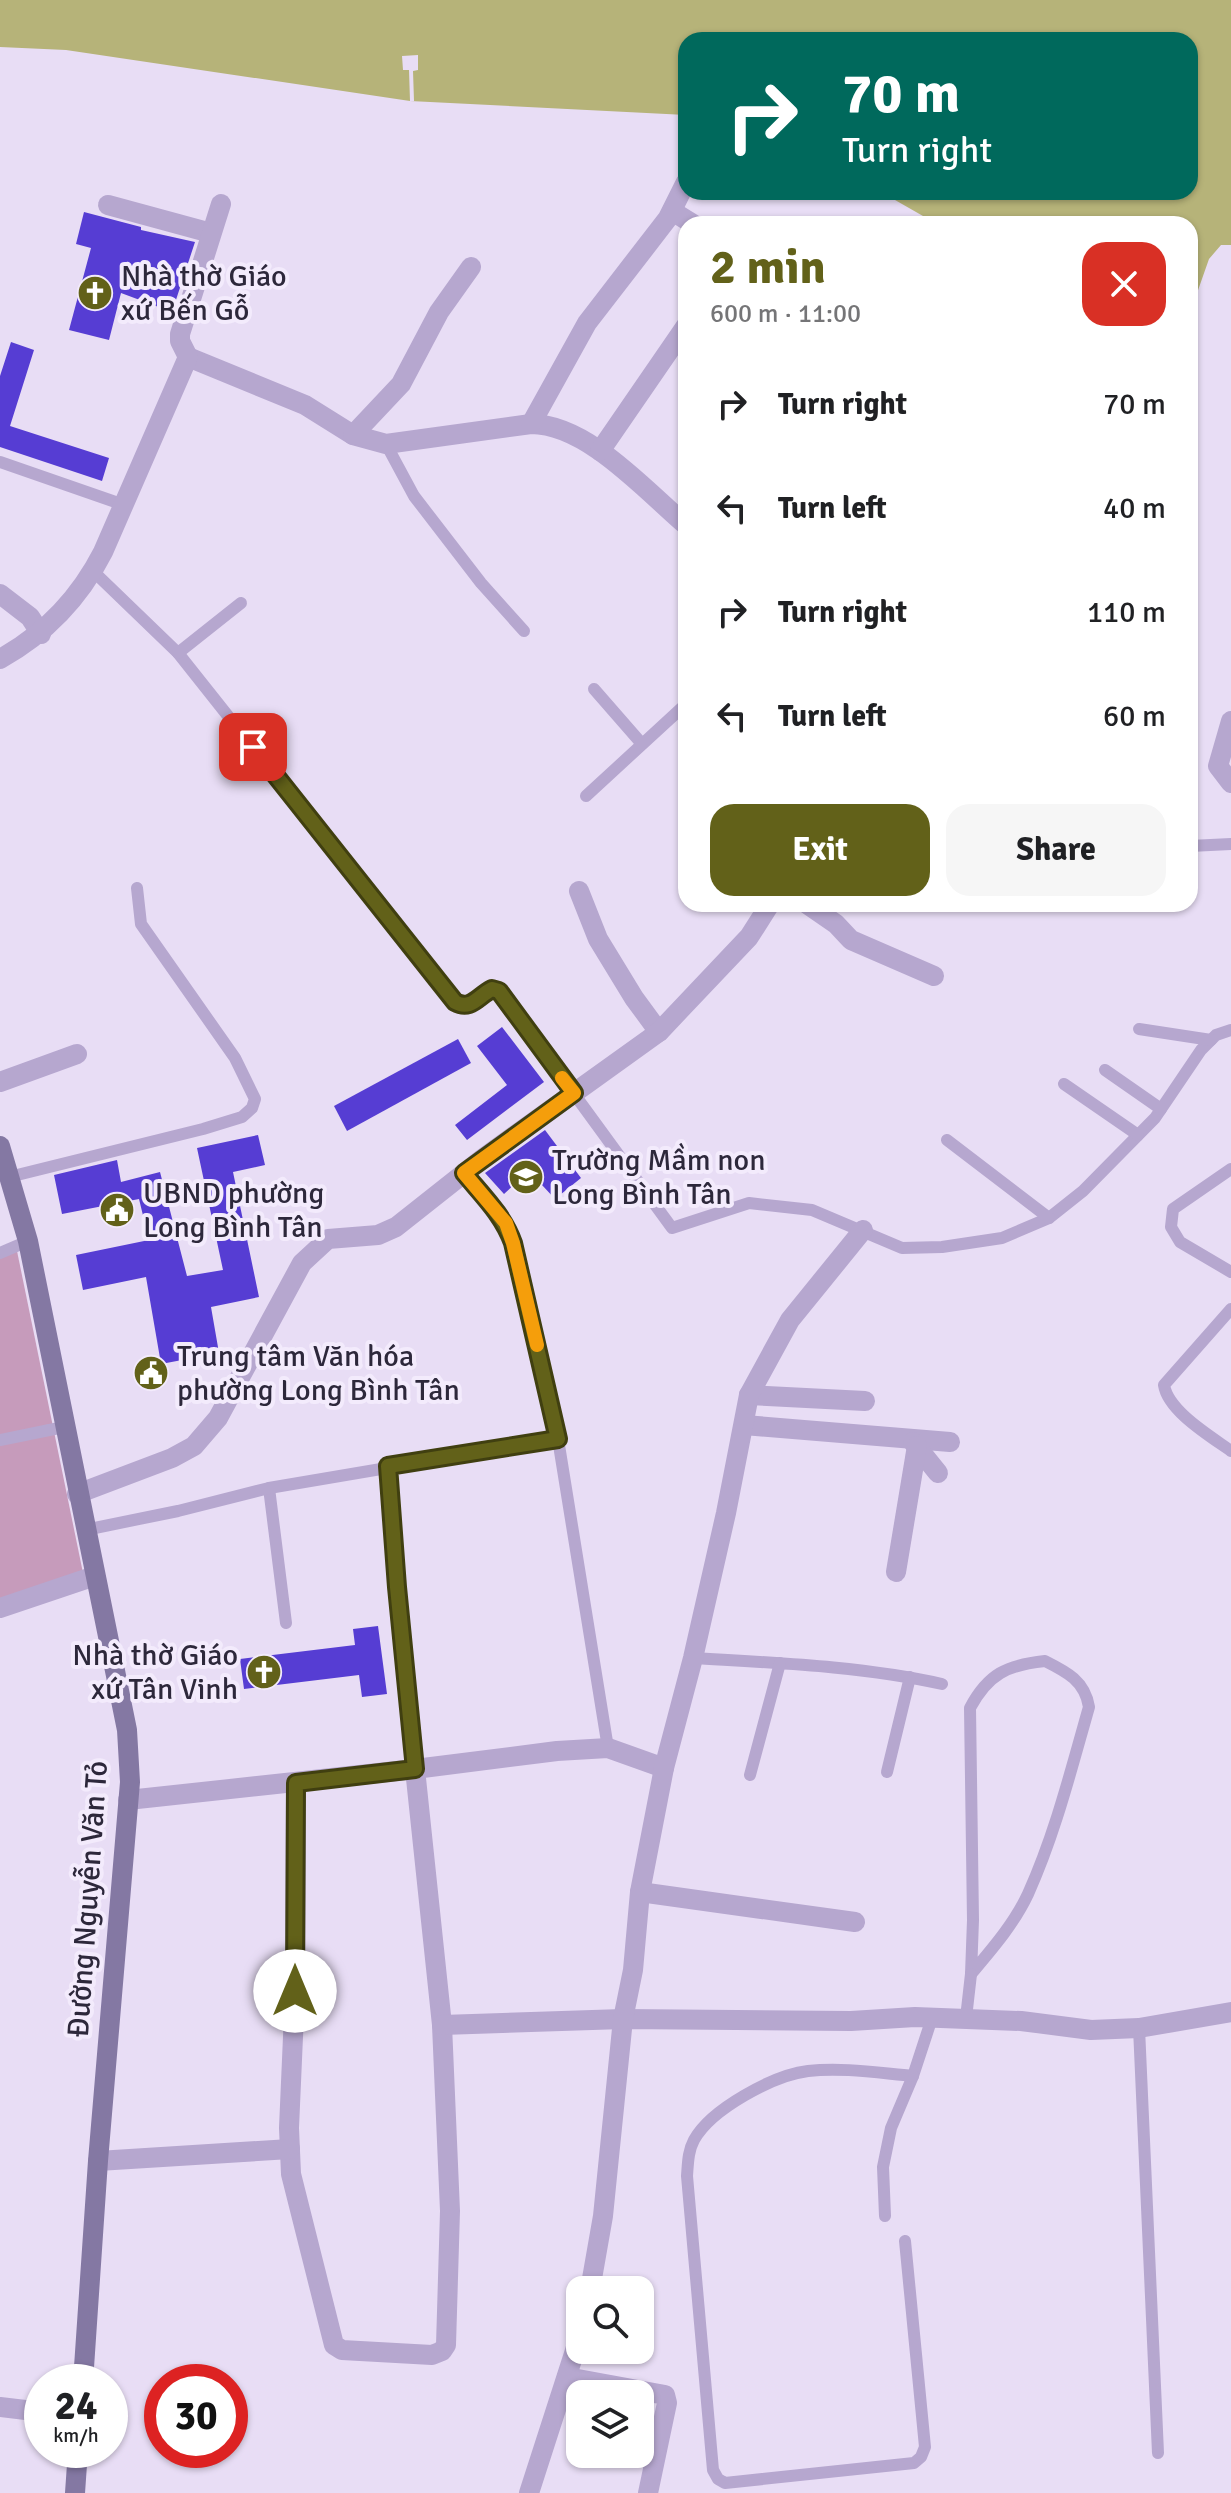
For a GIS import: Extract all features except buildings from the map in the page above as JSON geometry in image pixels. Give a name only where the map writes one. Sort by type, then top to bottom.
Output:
[{"type":"street","points":[[531,424],[587,323],[672,211],[678,199]]},
{"type":"street","points":[[221,204],[180,334],[188,357],[305,405],[353,435],[386,444],[548,424],[600,451],[678,518]]},
{"type":"street","points":[[108,205],[211,233]]},
{"type":"street","points":[[672,211],[680,216]]},
{"type":"street","points":[[353,435],[401,384],[439,312],[471,267]]},
{"type":"street","points":[[600,451],[678,338]]},
{"type":"street","points":[[0,659],[41,634],[75,597],[93,571],[188,357]]},
{"type":"street","points":[[0,594],[30,617],[41,634]]},
{"type":"street","points":[[1231,721],[1218,766],[1231,783]]},
{"type":"street","points":[[579,891],[598,939],[659,1032]]},
{"type":"street","points":[[77,1494],[172,1458],[194,1446],[218,1418],[302,1263],[328,1239],[378,1235],[396,1227],[464,1173],[659,1032],[749,937],[765,912]]},
{"type":"street","points":[[819,912],[851,940],[934,976]]},
{"type":"street","points":[[0,1082],[77,1054]]},
{"type":"street","name":"Đường Nguyễn Văn Tỏ","points":[[0,1146],[28,1241],[127,1730],[128,1800],[84,2364]]},
{"type":"street","points":[[592,2276],[603,2216],[623,2019],[633,1970],[640,1892],[664,1768],[693,1658],[749,1395],[790,1320],[863,1230]]},
{"type":"street","points":[[749,1395],[865,1401]]},
{"type":"street","points":[[744,1425],[914,1443],[950,1442]]},
{"type":"street","points":[[914,1443],[938,1473]]},
{"type":"street","points":[[896,1572],[914,1443]]},
{"type":"street","points":[[0,1608],[95,1576]]},
{"type":"street","points":[[128,1800],[557,1751],[608,1748],[664,1768]]},
{"type":"street","points":[[296,1783],[291,2174],[334,2345],[342,2350],[432,2355],[442,2351],[446,2345],[450,2211],[442,2025],[415,1769]]},
{"type":"street","points":[[640,1892],[855,1922]]},
{"type":"street","points":[[442,2025],[623,2019],[851,2021],[966,2018],[1091,2030],[1139,2028],[1231,2012]]},
{"type":"street","points":[[98,2161],[290,2149]]},
{"type":"street","points":[[529,2493],[571,2364]]},
{"type":"street","points":[[567,2377],[665,2395],[667,2403],[648,2493]]},
{"type":"street","points":[[0,2407],[24,2410]]},
{"type":"street","points":[[75,2493],[77,2468]]},
{"type":"lane","points":[[386,444],[414,496],[481,583],[524,631]]},
{"type":"lane","points":[[0,462],[124,505]]},
{"type":"lane","points":[[93,571],[178,653],[455,1002],[463,1006],[471,1005],[492,989],[499,991],[672,1228],[749,1203],[812,1210],[902,1248],[942,1247],[1002,1238],[1049,1218],[1083,1191],[1161,1109],[1201,1050],[1216,1035],[1231,1030]]},
{"type":"lane","points":[[178,653],[241,603]]},
{"type":"lane","points":[[594,689],[642,744]]},
{"type":"lane","points":[[586,796],[678,711]]},
{"type":"lane","points":[[1198,846],[1231,844]]},
{"type":"lane","points":[[9,1177],[203,1129],[242,1117],[252,1108],[255,1099],[235,1058],[141,924],[137,888]]},
{"type":"lane","points":[[1139,1029],[1211,1040]]},
{"type":"lane","points":[[1105,1070],[1161,1109]]},
{"type":"lane","points":[[1064,1084],[1138,1135]]},
{"type":"lane","points":[[947,1140],[1049,1218]]},
{"type":"lane","points":[[1231,1169],[1173,1209],[1171,1227],[1180,1242],[1231,1272]]},
{"type":"lane","points":[[464,1173],[506,1223],[513,1243],[558,1439],[608,1748]]},
{"type":"lane","points":[[0,1253],[28,1241]]},
{"type":"lane","points":[[1231,1309],[1164,1385],[1166,1396],[1173,1406],[1231,1451]]},
{"type":"lane","points":[[0,1440],[64,1427]]},
{"type":"lane","points":[[85,1530],[269,1488],[558,1439]]},
{"type":"lane","points":[[388,1466],[415,1769]]},
{"type":"lane","points":[[269,1488],[286,1623]]},
{"type":"lane","points":[[693,1658],[780,1663],[910,1677],[942,1684]]},
{"type":"lane","points":[[966,2018],[973,1920],[970,1708],[981,1687],[992,1676],[1021,1663],[1045,1661],[1079,1682],[1087,1693],[1089,1707],[1054,1826],[1027,1895],[996,1945],[971,1974]]},
{"type":"lane","points":[[750,1775],[780,1663]]},
{"type":"lane","points":[[887,1772],[910,1677]]},
{"type":"lane","points":[[885,2216],[883,2167],[891,2128],[913,2076],[932,2018]]},
{"type":"lane","points":[[1139,2028],[1158,2453]]},
{"type":"lane","points":[[905,2241],[925,2447],[921,2457],[914,2463],[725,2483],[718,2479],[713,2470],[689,2201],[688,2154],[695,2138],[727,2107],[782,2077],[829,2070],[913,2076]]},
{"type":"shaded area","points":[[0,0],[1231,0],[1231,245],[1221,245],[1209,259],[1198,290],[1198,216],[923,216],[895,200],[1198,200],[1198,32],[678,32],[678,115],[410,101],[66,50],[0,47]]},
{"type":"shaded area","points":[[17,1251],[83,1573],[0,1600],[0,1258]]},
{"type":"pier","points":[[418,55],[418,70],[413,71],[414,101],[410,101],[409,70],[403,70],[402,56]]},
{"type":"slow traffic","points":[[537,1345],[506,1223],[464,1173],[574,1093],[562,1078]]},
{"type":"place","name":"Nhà thờ Giáo xứ Bến Gỗ","points":[[95,293]]},
{"type":"place","name":"Trường Mầm non Long Bình Tân","points":[[526,1177]]},
{"type":"place","name":"UBND phường Long Bình Tân","points":[[117,1210]]},
{"type":"place","name":"Trung tâm Văn hóa phường Long Bình Tân","points":[[151,1373]]},
{"type":"place","name":"Nhà thờ Giáo xứ Tân Vinh","points":[[264,1672]]},
{"type":"route","points":[[253,747],[455,1002],[463,1006],[471,1005],[492,989],[499,991],[574,1093],[464,1173],[506,1223],[558,1439],[388,1466],[415,1769],[296,1783],[295,1991]]}]
